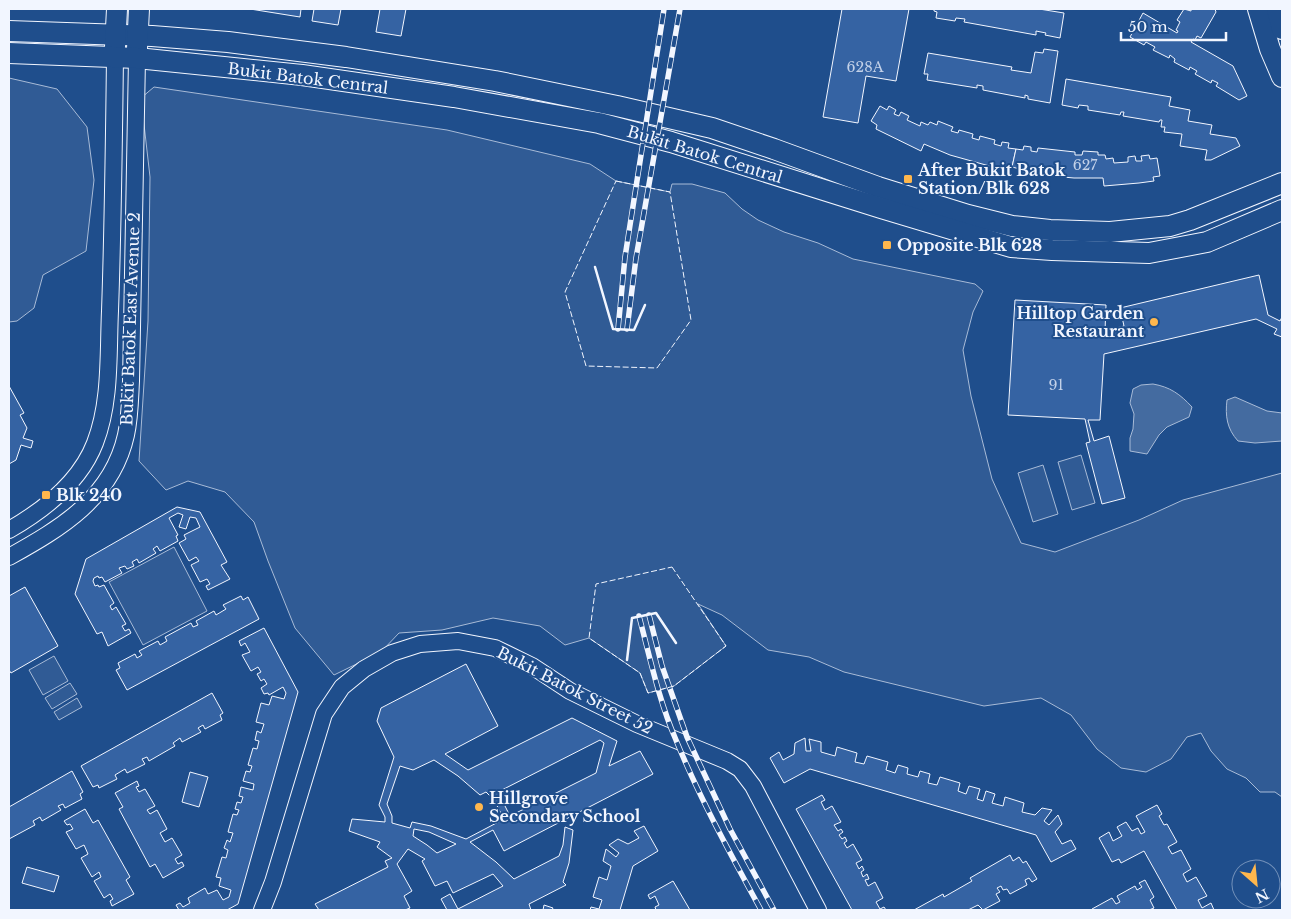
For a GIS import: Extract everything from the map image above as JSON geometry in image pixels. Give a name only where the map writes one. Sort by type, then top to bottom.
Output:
[{"type":"main road","points":[[115,56],[118,9]]},
{"type":"main road","points":[[137,58],[139,9]]},
{"type":"main road","points":[[1258,9],[1270,49],[1282,77]]},
{"type":"main road","points":[[1277,9],[1282,29]]},
{"type":"main road","name":"Bukit Batok Central","points":[[9,30],[228,42],[346,57],[476,78],[635,110],[712,128],[878,187],[968,215],[1012,226],[1050,230],[1110,232],[1170,226],[1190,220],[1282,183]]},
{"type":"main road","name":"Bukit Batok Central","points":[[9,53],[115,56],[302,75],[454,97],[599,123],[671,142],[1011,247],[1149,253],[1207,242],[1282,210]]},
{"type":"street","name":"Bukit Batok East Avenue 2","points":[[9,530],[33,515],[64,491],[95,444],[102,420],[108,367],[115,56]]},
{"type":"street","name":"Bukit Batok East Avenue 2","points":[[9,557],[57,530],[87,505],[106,480],[118,458],[126,434],[132,381],[137,58]]},
{"type":"street","name":"Bukit Batok Street 52","points":[[262,910],[273,882],[324,714],[342,687],[364,669],[392,653],[420,644],[458,641],[495,648],[532,666],[570,691],[637,724],[727,760],[740,770],[754,786],[818,910]]},
{"type":"street","name":"Bukit Batok Street 52","points":[[273,910],[283,885],[333,719],[350,694],[370,678],[396,662],[422,654],[458,652],[492,658],[527,675],[565,700],[607,721],[722,770],[732,777],[745,792],[807,910]]},
{"type":"shaded area","points":[[9,78],[57,89],[87,127],[94,180],[86,251],[43,275],[34,308],[17,321],[9,322]]},
{"type":"shaded area","points":[[154,87],[447,130],[590,164],[616,181],[670,192],[672,184],[692,184],[725,193],[742,209],[758,220],[784,232],[818,243],[853,259],[975,284],[983,291],[973,312],[963,350],[971,396],[992,479],[1021,543],[1055,552],[1139,520],[1183,500],[1282,473],[1282,797],[1275,792],[1260,792],[1246,778],[1227,769],[1211,751],[1201,733],[1187,737],[1171,759],[1146,772],[1121,768],[1097,749],[1071,715],[1041,698],[984,706],[844,672],[809,657],[768,650],[722,615],[698,604],[726,646],[674,686],[648,693],[640,673],[589,638],[565,645],[540,626],[493,618],[442,630],[399,633],[381,652],[334,675],[295,628],[254,522],[225,492],[188,481],[166,490],[139,461],[148,321],[150,177],[141,98]]},
{"type":"shaded area","points":[[1153,384],[1170,389],[1183,398],[1192,407],[1189,417],[1167,427],[1159,435],[1147,454],[1130,451],[1134,414],[1130,403],[1133,389],[1141,385]]},
{"type":"shaded area","points":[[1235,397],[1267,411],[1282,413],[1282,441],[1255,443],[1238,441],[1229,427],[1226,411],[1227,400]]},
{"type":"shaded area","points":[[1081,455],[1095,503],[1072,510],[1058,462]]},
{"type":"shaded area","points":[[1043,465],[1058,514],[1033,522],[1018,473]]},
{"type":"shaded area","points":[[174,547],[207,611],[143,645],[109,582]]},
{"type":"shaded area","points":[[54,656],[68,681],[43,695],[29,670]]},
{"type":"shaded area","points":[[70,683],[77,694],[52,709],[45,698]]},
{"type":"shaded area","points":[[77,698],[82,707],[59,720],[54,712]]},
{"type":"building","points":[[250,9],[301,9],[300,17]]},
{"type":"building","points":[[314,9],[341,9],[338,25],[312,21]]},
{"type":"building","points":[[380,9],[406,9],[401,36],[376,32]]},
{"type":"building","points":[[842,9],[909,9],[896,81],[866,76],[858,123],[823,117]]},
{"type":"building","points":[[934,9],[1039,9],[1064,13],[1060,38],[1036,31],[1036,35],[964,22],[965,19],[956,18],[955,21],[936,18],[937,12]]},
{"type":"building","points":[[1184,9],[1191,11],[1191,9],[1215,9],[1216,12],[1201,38],[1197,36],[1191,42],[1233,66],[1247,96],[1239,100],[1216,86],[1218,83],[1212,80],[1211,83],[1195,74],[1197,71],[1190,67],[1189,70],[1174,62],[1175,59],[1170,55],[1169,58],[1153,50],[1155,47],[1146,42],[1144,45],[1130,37],[1143,13],[1177,33],[1178,31],[1176,30],[1180,22],[1177,20]]},
{"type":"building","points":[[1044,49],[1058,51],[1050,103],[1028,99],[1028,96],[1025,95],[1025,98],[983,90],[983,86],[977,85],[977,88],[927,80],[928,74],[924,74],[928,53],[1012,67],[1011,70],[1031,73],[1035,52],[1043,53]]},
{"type":"building","points":[[1066,79],[1171,97],[1169,106],[1190,110],[1188,121],[1212,125],[1210,134],[1236,138],[1240,146],[1211,160],[1205,160],[1207,150],[1180,146],[1182,134],[1164,132],[1165,127],[1161,127],[1162,120],[1159,122],[1123,116],[1124,112],[1121,112],[1120,115],[1088,110],[1088,106],[1079,105],[1078,108],[1062,105]]},
{"type":"building","points":[[880,106],[887,110],[889,106],[896,110],[894,114],[899,116],[901,112],[909,116],[907,120],[920,126],[921,122],[928,125],[930,122],[937,125],[938,121],[953,127],[951,131],[958,133],[959,130],[973,134],[972,138],[979,140],[980,136],[995,140],[994,144],[1001,146],[1002,142],[1009,143],[1008,148],[1016,149],[1012,167],[1005,166],[1004,170],[950,155],[924,144],[921,151],[876,129],[877,125],[871,121]]},
{"type":"building","points":[[1024,146],[1031,147],[1031,151],[1037,152],[1038,148],[1075,152],[1075,155],[1082,155],[1083,151],[1098,152],[1098,155],[1105,155],[1106,159],[1113,158],[1114,163],[1128,162],[1128,157],[1135,156],[1136,161],[1142,161],[1141,156],[1149,155],[1150,159],[1157,158],[1160,176],[1153,177],[1154,181],[1104,186],[1103,178],[1074,178],[1019,173],[1020,169],[1012,167],[1016,149],[1023,150]]},
{"type":"building","points":[[1259,275],[1268,315],[1280,321],[1282,317],[1282,337],[1274,334],[1277,329],[1256,319],[1104,354],[1100,420],[1088,420],[1094,441],[1109,436],[1125,498],[1102,504],[1086,443],[1090,442],[1085,419],[1008,415],[1015,300],[1106,305],[1105,331],[1124,326],[1120,308]]},
{"type":"building","points":[[9,386],[24,413],[20,415],[27,428],[23,438],[33,441],[31,448],[21,445],[16,460],[9,464]]},
{"type":"building","points":[[177,507],[200,512],[227,562],[221,565],[230,579],[208,590],[206,586],[210,584],[207,579],[200,582],[191,565],[199,561],[196,557],[189,561],[179,543],[186,539],[184,535],[200,527],[196,518],[190,517],[186,529],[179,527],[183,515],[178,513],[169,518],[178,535],[176,536],[178,541],[160,551],[157,546],[153,549],[156,553],[139,563],[137,559],[132,562],[134,566],[127,569],[125,566],[119,568],[122,573],[105,582],[102,577],[94,578],[95,586],[104,585],[114,603],[110,606],[112,610],[116,607],[126,624],[122,626],[125,631],[129,629],[131,633],[108,646],[102,632],[97,634],[75,594],[86,559]]},
{"type":"building","points":[[25,587],[58,646],[11,673],[9,670],[9,596]]},
{"type":"building","points":[[241,596],[243,600],[248,597],[259,619],[127,690],[116,670],[120,668],[118,663],[135,654],[137,658],[142,655],[139,651],[158,641],[160,645],[167,641],[165,637],[191,623],[193,627],[198,625],[196,621],[214,611],[216,615],[226,609],[223,605]]},
{"type":"building","points":[[264,628],[298,692],[238,904],[227,910],[179,910],[176,905],[180,903],[183,907],[190,903],[188,898],[205,888],[208,894],[217,890],[223,900],[229,897],[231,890],[219,886],[221,878],[216,877],[222,857],[226,858],[228,850],[224,848],[227,840],[230,842],[233,833],[228,832],[233,814],[237,815],[239,810],[235,809],[237,802],[241,803],[243,797],[239,796],[241,787],[253,790],[254,784],[243,781],[246,771],[250,772],[252,766],[248,765],[253,748],[257,749],[259,741],[255,740],[257,731],[261,733],[264,724],[256,722],[261,703],[269,705],[272,696],[284,699],[286,693],[283,687],[269,695],[268,693],[264,694],[261,688],[267,684],[264,679],[261,681],[257,674],[261,672],[258,667],[251,671],[242,655],[250,652],[245,643],[241,646],[239,641]]},
{"type":"building","points":[[466,664],[498,726],[445,754],[468,770],[572,718],[617,741],[609,766],[640,751],[653,774],[504,851],[493,830],[470,842],[514,879],[559,856],[563,845],[565,827],[573,830],[569,863],[563,882],[566,885],[529,904],[531,910],[447,910],[441,899],[450,894],[458,909],[503,886],[493,874],[453,893],[447,881],[435,886],[422,861],[425,859],[408,849],[397,864],[412,891],[404,896],[410,908],[405,910],[319,910],[315,904],[388,867],[385,861],[392,858],[377,847],[380,842],[349,831],[352,819],[385,822],[385,817],[379,805],[394,757],[377,721],[381,708]],"holes":[[[600,740],[604,743],[596,773],[510,816],[498,792]],[[434,760],[458,776],[480,795],[486,792],[494,800],[504,819],[466,839],[431,826],[412,822],[410,828],[392,823],[392,816],[387,804],[400,766],[413,770]],[[414,829],[429,832],[456,844],[437,853],[413,836]]]},
{"type":"building","points":[[212,693],[223,713],[220,715],[222,720],[205,729],[203,725],[198,728],[201,732],[182,742],[180,738],[173,743],[175,746],[149,761],[147,757],[142,759],[145,764],[127,773],[125,769],[115,775],[117,779],[99,788],[98,785],[93,787],[81,766]]},
{"type":"building","points":[[805,738],[806,751],[811,751],[809,739],[821,742],[821,752],[835,756],[837,747],[857,753],[855,762],[864,764],[867,756],[888,762],[886,770],[895,773],[898,765],[908,768],[907,774],[918,777],[920,771],[930,774],[928,783],[937,785],[940,777],[960,783],[958,791],[966,794],[969,786],[980,789],[977,799],[983,801],[986,791],[995,794],[992,803],[1003,806],[1005,797],[1024,803],[1022,812],[1035,815],[1042,808],[1052,810],[1044,821],[1049,825],[1058,815],[1062,824],[1055,832],[1062,844],[1071,840],[1076,849],[1051,862],[1036,835],[810,769],[784,783],[770,758],[779,752],[783,760],[794,754],[795,743]]},
{"type":"building","points":[[72,771],[83,792],[80,794],[82,799],[65,808],[63,804],[58,806],[61,810],[42,821],[40,817],[33,821],[35,825],[9,839],[9,807]]},
{"type":"building","points":[[190,772],[208,777],[199,807],[182,802]]},
{"type":"building","points":[[137,781],[139,786],[136,787],[139,792],[145,789],[155,806],[147,810],[150,814],[157,810],[167,829],[160,833],[165,842],[172,838],[182,855],[175,859],[178,864],[182,862],[184,866],[163,878],[155,864],[150,867],[119,809],[123,807],[115,793]]},
{"type":"building","points":[[822,795],[825,800],[821,802],[825,810],[832,806],[841,822],[834,825],[838,831],[841,829],[843,832],[839,835],[842,839],[845,837],[847,841],[844,843],[847,848],[853,844],[862,860],[856,863],[859,869],[862,866],[864,870],[861,872],[863,877],[867,874],[869,879],[865,880],[868,886],[875,882],[883,898],[876,902],[880,909],[884,907],[886,910],[852,910],[796,809]]},
{"type":"building","points":[[1157,805],[1162,814],[1159,816],[1164,825],[1167,824],[1177,842],[1168,847],[1172,854],[1181,850],[1191,869],[1183,874],[1187,882],[1196,877],[1207,896],[1198,900],[1202,908],[1211,903],[1214,910],[1177,910],[1144,851],[1121,863],[1119,859],[1112,862],[1099,838],[1109,832],[1113,841],[1122,836],[1117,827],[1126,822],[1132,831],[1138,828],[1141,834],[1145,832],[1136,816]]},
{"type":"building","points":[[85,809],[93,823],[98,820],[130,877],[126,880],[134,894],[112,906],[110,901],[113,899],[110,894],[104,898],[94,881],[101,877],[99,872],[92,877],[81,858],[88,854],[84,845],[76,849],[66,832],[73,829],[70,824],[67,825],[64,821]]},
{"type":"building","points":[[644,826],[658,851],[633,866],[620,910],[590,910],[591,907],[599,909],[602,900],[593,897],[599,877],[607,880],[611,866],[603,861],[606,849],[616,857],[619,853],[609,845],[618,839],[628,844],[639,838],[634,831]]},
{"type":"building","points":[[1010,855],[1013,861],[1019,857],[1023,863],[1026,861],[1037,879],[1032,882],[1029,878],[1025,880],[1027,885],[1010,894],[1007,889],[1003,890],[1001,886],[997,888],[1000,892],[996,894],[1000,901],[983,910],[978,905],[968,910],[914,910],[943,894],[944,897],[972,881],[970,878]]},
{"type":"building","points":[[27,867],[59,876],[54,892],[22,883]]},
{"type":"building","points":[[1145,880],[1154,897],[1150,900],[1154,908],[1149,910],[1092,909],[1112,898],[1116,904],[1120,902],[1117,896],[1135,886],[1137,890],[1142,887],[1139,883]]},
{"type":"building","points":[[673,881],[690,910],[656,910],[655,907],[659,905],[655,896],[650,899],[648,895]]},
{"type":"building","points":[[544,905],[553,908],[552,910],[543,910]]},
{"type":"railway","points":[[618,329],[625,257],[664,9]]},
{"type":"railway","points":[[627,329],[636,258],[680,9]]},
{"type":"railway","points":[[649,615],[662,666],[687,737],[730,829],[774,910]]},
{"type":"railway","points":[[639,616],[660,695],[685,762],[727,848],[761,910]]},
{"type":"fence","points":[[616,181],[670,192],[691,320],[657,368],[586,366],[565,292],[616,181]]},
{"type":"fence","points":[[672,567],[726,646],[674,686],[648,693],[640,673],[589,638],[596,584],[672,567]]},
{"type":"wall","points":[[595,267],[613,329],[634,330],[645,305]]},
{"type":"wall","points":[[627,660],[632,618],[656,613],[676,643]]},
{"type":"place","name":"After Bukit Batok Station/Blk 628","points":[[908,179]]},
{"type":"place","name":"Opposite Blk 628","points":[[887,245]]},
{"type":"place","name":"Hilltop Garden Restaurant","points":[[1154,322]]},
{"type":"place","name":"Blk 240","points":[[46,495]]},
{"type":"place","name":"Hillgrove Secondary School","points":[[479,807]]}]
